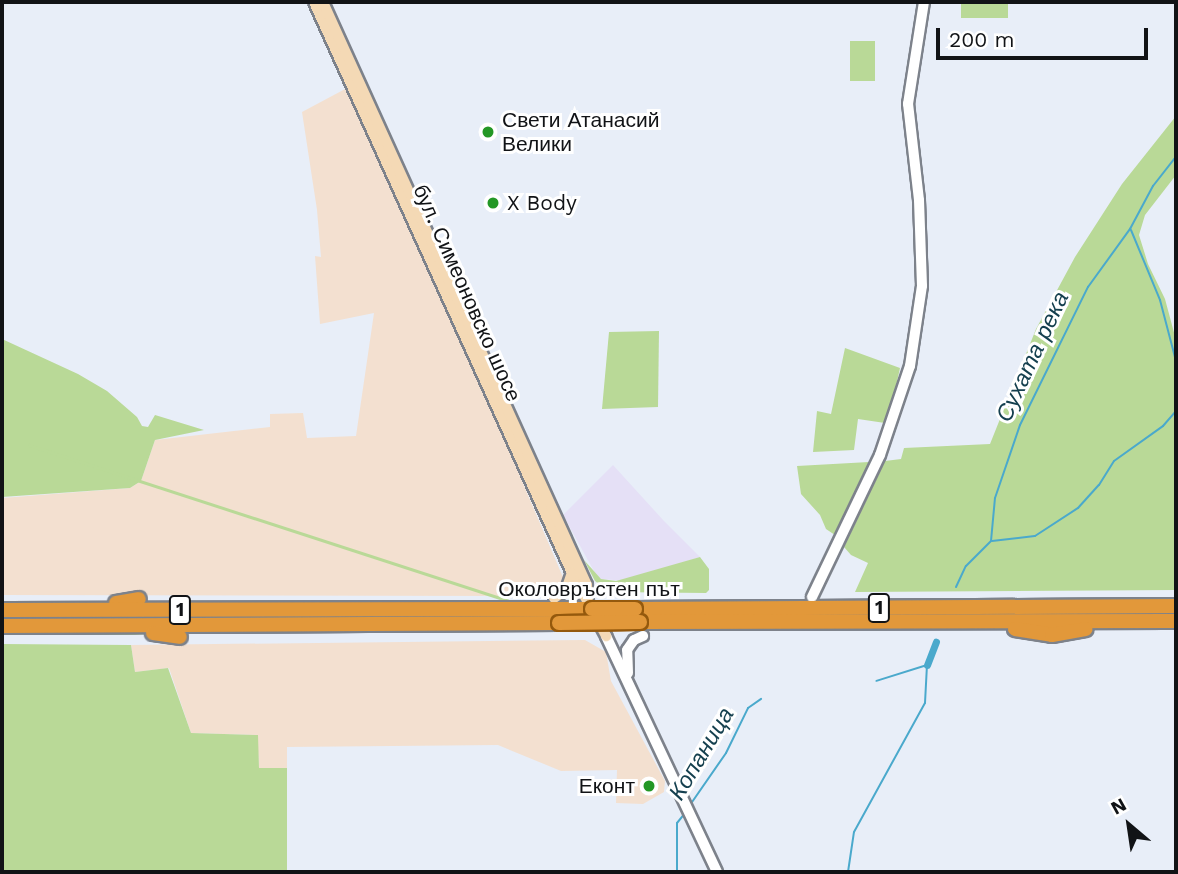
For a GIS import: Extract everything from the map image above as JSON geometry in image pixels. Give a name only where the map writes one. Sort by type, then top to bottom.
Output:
[{"type":"highway","points":[[965,615],[1018,597]]},
{"type":"highway","points":[[1056,597],[1124,606]]},
{"type":"highway","points":[[73,610],[139,599]]},
{"type":"highway","points":[[156,599],[210,610]]},
{"type":"highway","name":"Околовръстен път","points":[[2,610],[556,610],[639,622],[965,615],[1124,606],[1176,607]]},
{"type":"highway","name":"Околовръстен път","points":[[2,626],[281,626],[556,610]]},
{"type":"highway","name":"Околовръстен път","points":[[965,615],[1124,622],[1176,621]]},
{"type":"highway","points":[[92,626],[180,637]]},
{"type":"highway","points":[[206,637],[281,626]]},
{"type":"main road","name":"бул. Симеоновско шосе","points":[[314,2],[579,589],[588,597]]},
{"type":"main road","name":"бул. Симеоновско шосе","points":[[323,2],[587,585],[588,597],[606,636]]},
{"type":"main road","points":[[556,610],[572,573]]},
{"type":"street","points":[[812,597],[880,455],[910,366],[922,286],[919,200],[908,104],[925,2]]},
{"type":"street","points":[[635,697],[626,656],[639,622]]},
{"type":"street","name":"бул. Симеоновско шосе","points":[[606,636],[717,872]]},
{"type":"shaded area","points":[[347,88],[476,373],[565,582],[561,589],[552,596],[2,595],[2,498],[130,488],[141,481],[155,440],[270,427],[270,414],[303,413],[307,438],[356,436],[374,313],[320,324],[315,256],[321,257],[317,210],[302,112]]},
{"type":"shaded area","points":[[613,465],[700,557],[626,581],[601,579],[595,573],[563,515]]},
{"type":"shaded area","points":[[585,640],[606,652],[611,681],[665,781],[664,792],[643,804],[616,803],[617,770],[561,771],[498,745],[287,747],[287,768],[259,768],[257,735],[191,733],[169,668],[135,672],[131,645]]},
{"type":"green space","points":[[961,2],[1008,2],[1008,18],[961,18]]},
{"type":"green space","points":[[850,41],[875,41],[875,81],[850,81]]},
{"type":"green space","points":[[1176,116],[1176,175],[1145,215],[1139,235],[1148,264],[1165,299],[1176,340],[1176,590],[855,592],[868,563],[851,555],[844,547],[885,461],[901,459],[904,448],[990,444],[1036,329],[1075,257],[1122,184]]},
{"type":"green space","points":[[659,331],[658,407],[602,409],[609,332]]},
{"type":"green space","points":[[2,339],[78,374],[107,391],[137,417],[142,426],[148,427],[155,415],[204,430],[155,440],[141,481],[130,488],[2,497]]},
{"type":"green space","points":[[845,348],[900,368],[893,400],[885,423],[858,419],[854,450],[813,452],[817,411],[831,414]]},
{"type":"green space","points":[[29,444],[556,615],[555,618],[28,447]]},
{"type":"green space","points":[[869,462],[835,535],[826,529],[820,515],[801,494],[797,466]]},
{"type":"green space","points":[[700,557],[709,569],[709,590],[706,593],[610,592],[595,581],[584,560],[601,579],[616,581]]},
{"type":"green space","points":[[2,632],[111,632],[147,635],[2,635]]},
{"type":"green space","points":[[2,644],[131,645],[135,672],[168,668],[191,733],[258,735],[259,768],[287,768],[287,872],[2,872]]},
{"type":"waterway","name":"Сухата река","points":[[956,587],[966,566],[991,541],[995,498],[1020,425],[1088,287],[1130,229],[1153,186],[1176,157]]},
{"type":"waterway","points":[[1131,230],[1160,300],[1176,361]]},
{"type":"waterway","points":[[992,541],[1035,536],[1078,508],[1099,485],[1114,461],[1163,426],[1176,411]]},
{"type":"waterway","name":"Сухата река","points":[[927,665],[936,642]]},
{"type":"waterway","name":"Сухата река","points":[[848,872],[854,832],[925,703],[927,665],[876,681]]},
{"type":"waterway","name":"Копаница","points":[[690,805],[726,753],[748,708],[761,699]]},
{"type":"waterway","name":"Копаница","points":[[677,872],[677,823],[685,813]]},
{"type":"place","name":"Свети Атанасий Велики","points":[[488,132]]},
{"type":"place","name":"X Body","points":[[493,203]]},
{"type":"place","name":"Еконт","points":[[649,786]]}]
